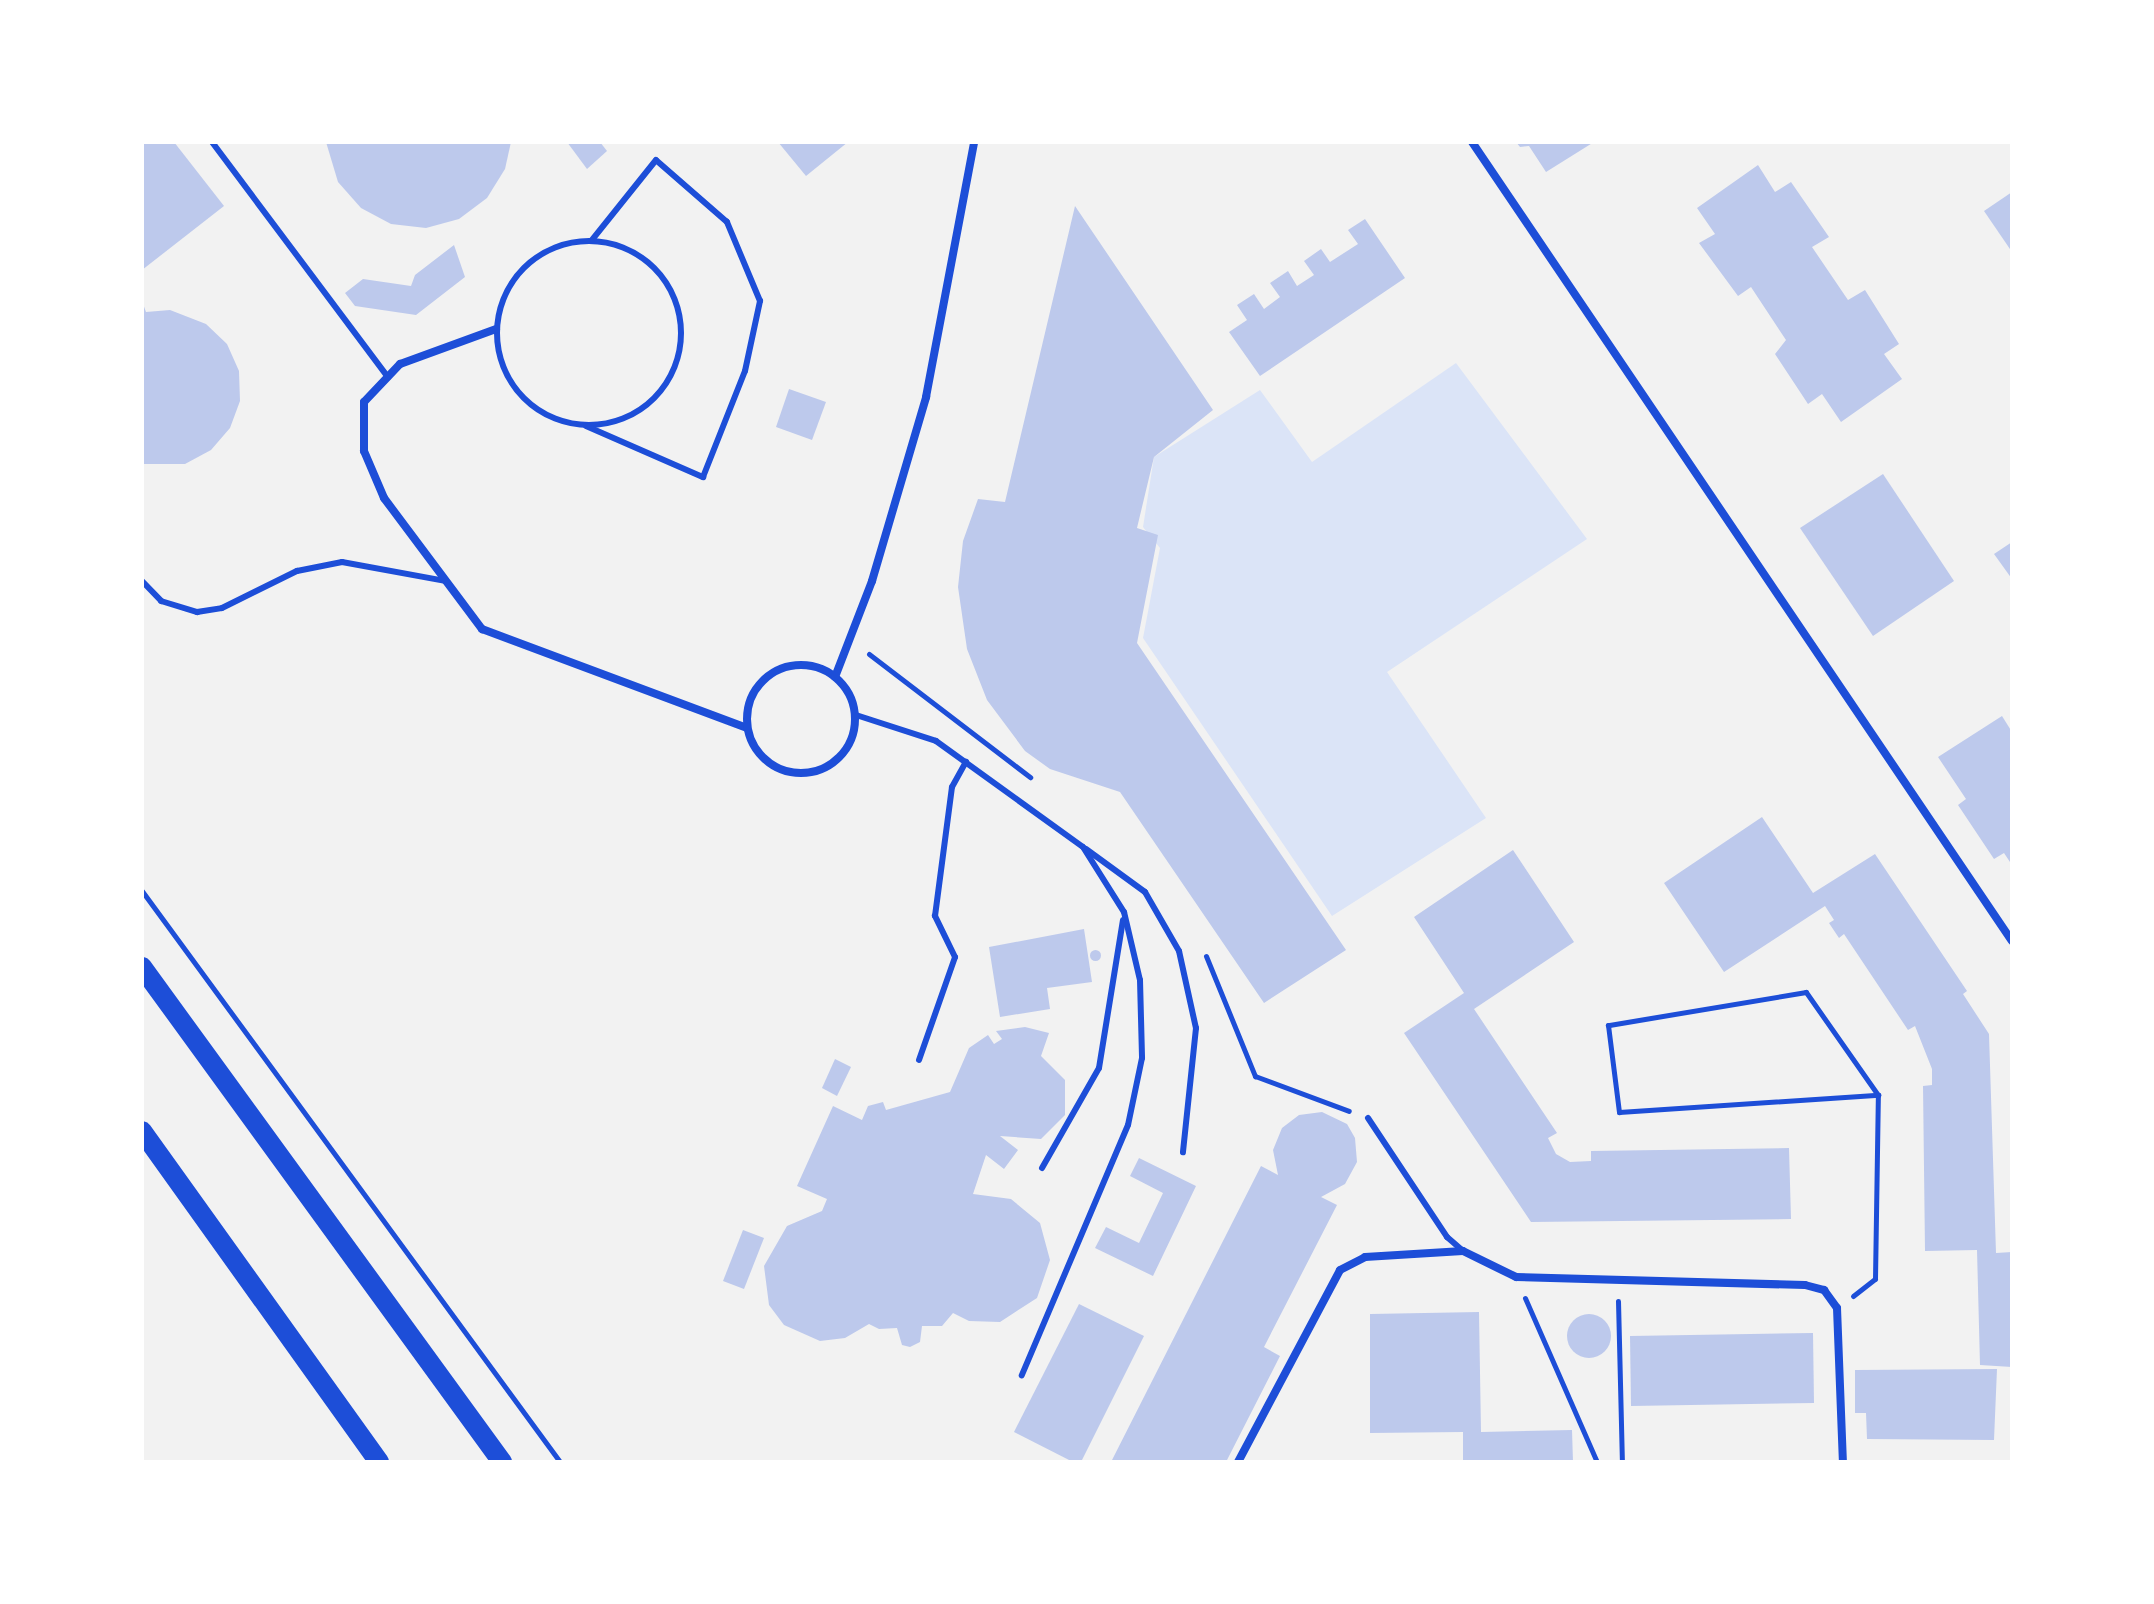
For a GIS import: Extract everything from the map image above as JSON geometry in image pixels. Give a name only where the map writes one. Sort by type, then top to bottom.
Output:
[{"type":"main road","points":[[142,967],[502,1462]]},
{"type":"main road","points":[[142,1131],[379,1462]]},
{"type":"street","points":[[835,677],[872,581],[926,397],[974,142]]},
{"type":"street","points":[[1472,142],[2012,941]]},
{"type":"street","points":[[496,329],[400,364],[364,402],[364,451],[384,498],[482,629],[747,728]]},
{"type":"street","points":[[816,667],[835,677],[850,693],[856,715],[843,754],[808,773],[768,762],[747,728],[748,706],[757,686],[774,672],[816,667]]},
{"type":"street","points":[[1238,1462],[1340,1270],[1365,1257],[1463,1251],[1516,1277],[1805,1285],[1824,1290],[1837,1308],[1843,1462]]},
{"type":"lane","points":[[212,142],[388,377]]},
{"type":"lane","points":[[586,426],[614,422],[641,410],[662,390],[676,365],[682,336],[678,307],[666,281],[646,260],[621,246],[592,240],[550,249],[516,275],[502,301],[496,329],[500,358],[522,395],[557,420],[586,426],[703,477],[745,371],[760,301],[727,222],[656,160],[592,240]]},
{"type":"lane","points":[[142,581],[161,601],[197,612],[222,608],[297,571],[342,562],[446,581]]},
{"type":"lane","points":[[856,715],[936,741],[1145,892],[1179,951],[1196,1028],[1183,1152]]},
{"type":"lane","points":[[919,1060],[955,957],[935,916],[952,787],[966,762]]},
{"type":"lane","points":[[1022,1375],[1128,1125],[1142,1058],[1140,980],[1124,912],[1083,847]]},
{"type":"lane","points":[[1042,1168],[1099,1068],[1124,912]]},
{"type":"lane","points":[[1368,1118],[1447,1237],[1463,1251]]},
{"type":"path","points":[[142,891],[560,1462]]},
{"type":"path","points":[[1837,1308],[1875,1279],[1878,1095],[1806,992],[1608,1025],[1619,1112],[1878,1095]]},
{"type":"path","points":[[1516,1277],[1597,1462]]},
{"type":"path","points":[[1617,1280],[1622,1462]]},
{"type":"shaded area","points":[[1456,363],[1587,539],[1387,672],[1486,818],[1332,916],[1143,638],[1160,548],[1143,527],[1154,457],[1260,390],[1312,462]]},
{"type":"building","points":[[142,142],[174,142],[224,206],[142,270]]},
{"type":"building","points":[[326,142],[511,142],[505,169],[487,198],[459,219],[426,228],[391,224],[361,208],[338,182]]},
{"type":"building","points":[[567,142],[600,142],[607,151],[587,169]]},
{"type":"building","points":[[778,142],[848,142],[806,176]]},
{"type":"building","points":[[1516,142],[1594,142],[1546,172],[1529,146],[1520,147]]},
{"type":"building","points":[[1758,165],[1775,192],[1791,182],[1829,237],[1812,247],[1848,300],[1865,290],[1899,344],[1884,354],[1902,379],[1841,422],[1822,394],[1808,404],[1775,354],[1786,340],[1751,287],[1738,296],[1699,243],[1715,234],[1697,208]]},
{"type":"building","points":[[2012,192],[2012,252],[1984,211]]},
{"type":"building","points":[[1075,206],[1213,410],[1154,457],[1137,528],[1158,535],[1137,643],[1346,950],[1264,1003],[1120,792],[1050,769],[1025,751],[987,700],[967,649],[958,587],[963,541],[978,499],[1005,502]]},
{"type":"building","points":[[1365,219],[1405,278],[1260,376],[1229,332],[1247,320],[1237,305],[1254,294],[1264,309],[1280,297],[1270,283],[1288,271],[1297,286],[1314,275],[1304,261],[1321,249],[1330,262],[1358,244],[1348,230]]},
{"type":"building","points":[[454,245],[465,277],[416,315],[355,306],[345,293],[363,279],[411,286],[415,275]]},
{"type":"building","points":[[142,301],[146,312],[170,310],[206,324],[227,344],[239,371],[240,401],[230,428],[211,450],[185,464],[142,464]]},
{"type":"building","points":[[789,389],[826,402],[812,440],[776,427]]},
{"type":"building","points":[[1883,474],[1954,581],[1873,636],[1800,528]]},
{"type":"building","points":[[2012,542],[2012,579],[1994,554]]},
{"type":"building","points":[[2002,716],[2012,732],[2012,865],[2004,853],[1994,859],[1958,805],[1966,799],[1938,757]]},
{"type":"building","points":[[1762,817],[1813,893],[1875,854],[1967,991],[1963,994],[1989,1034],[1996,1253],[2012,1252],[2012,1367],[1980,1365],[1977,1250],[1925,1251],[1923,1086],[1932,1085],[1932,1069],[1915,1026],[1908,1030],[1844,934],[1839,938],[1829,923],[1834,920],[1825,906],[1724,972],[1664,883]]},
{"type":"building","points":[[1513,850],[1574,942],[1474,1009],[1557,1133],[1548,1138],[1556,1154],[1570,1162],[1591,1161],[1591,1151],[1789,1148],[1791,1219],[1531,1222],[1404,1033],[1464,993],[1414,917]]},
{"type":"building","points":[[1084,929],[1092,982],[1047,988],[1050,1009],[1000,1017],[989,947]]},
{"type":"building","points":[[1095,949],[1101,955],[1095,961],[1089,955]]},
{"type":"building","points":[[1025,1027],[1049,1033],[1041,1056],[1065,1080],[1065,1115],[1041,1139],[1000,1136],[1018,1150],[1004,1169],[986,1155],[973,1194],[1011,1199],[1040,1223],[1050,1260],[1037,1298],[1000,1322],[969,1321],[953,1313],[942,1326],[922,1326],[920,1342],[910,1347],[902,1345],[897,1328],[879,1329],[869,1324],[845,1338],[820,1341],[784,1325],[769,1305],[764,1266],[787,1226],[822,1211],[827,1199],[797,1186],[833,1106],[862,1120],[868,1106],[883,1102],[886,1110],[950,1092],[969,1048],[988,1035],[994,1044],[1002,1039],[996,1031]]},
{"type":"building","points":[[835,1059],[851,1067],[837,1096],[822,1088]]},
{"type":"building","points":[[1322,1112],[1347,1124],[1355,1138],[1357,1162],[1345,1184],[1321,1197],[1337,1205],[1264,1347],[1280,1356],[1226,1462],[1111,1462],[1261,1166],[1278,1175],[1273,1150],[1282,1128],[1299,1115]]},
{"type":"building","points":[[1139,1158],[1196,1186],[1153,1276],[1095,1248],[1106,1227],[1139,1243],[1163,1193],[1130,1176]]},
{"type":"building","points":[[743,1230],[764,1238],[744,1289],[723,1281]]},
{"type":"building","points":[[1079,1304],[1144,1336],[1081,1462],[1073,1462],[1014,1432]]},
{"type":"building","points":[[1479,1312],[1481,1432],[1572,1430],[1573,1462],[1463,1462],[1463,1432],[1370,1433],[1370,1314]]},
{"type":"building","points":[[1589,1314],[1604,1321],[1611,1336],[1604,1351],[1589,1358],[1574,1351],[1567,1336],[1574,1321]]},
{"type":"building","points":[[1813,1333],[1814,1403],[1631,1406],[1630,1336]]},
{"type":"building","points":[[1997,1369],[1994,1440],[1867,1439],[1866,1413],[1855,1413],[1855,1370]]}]
